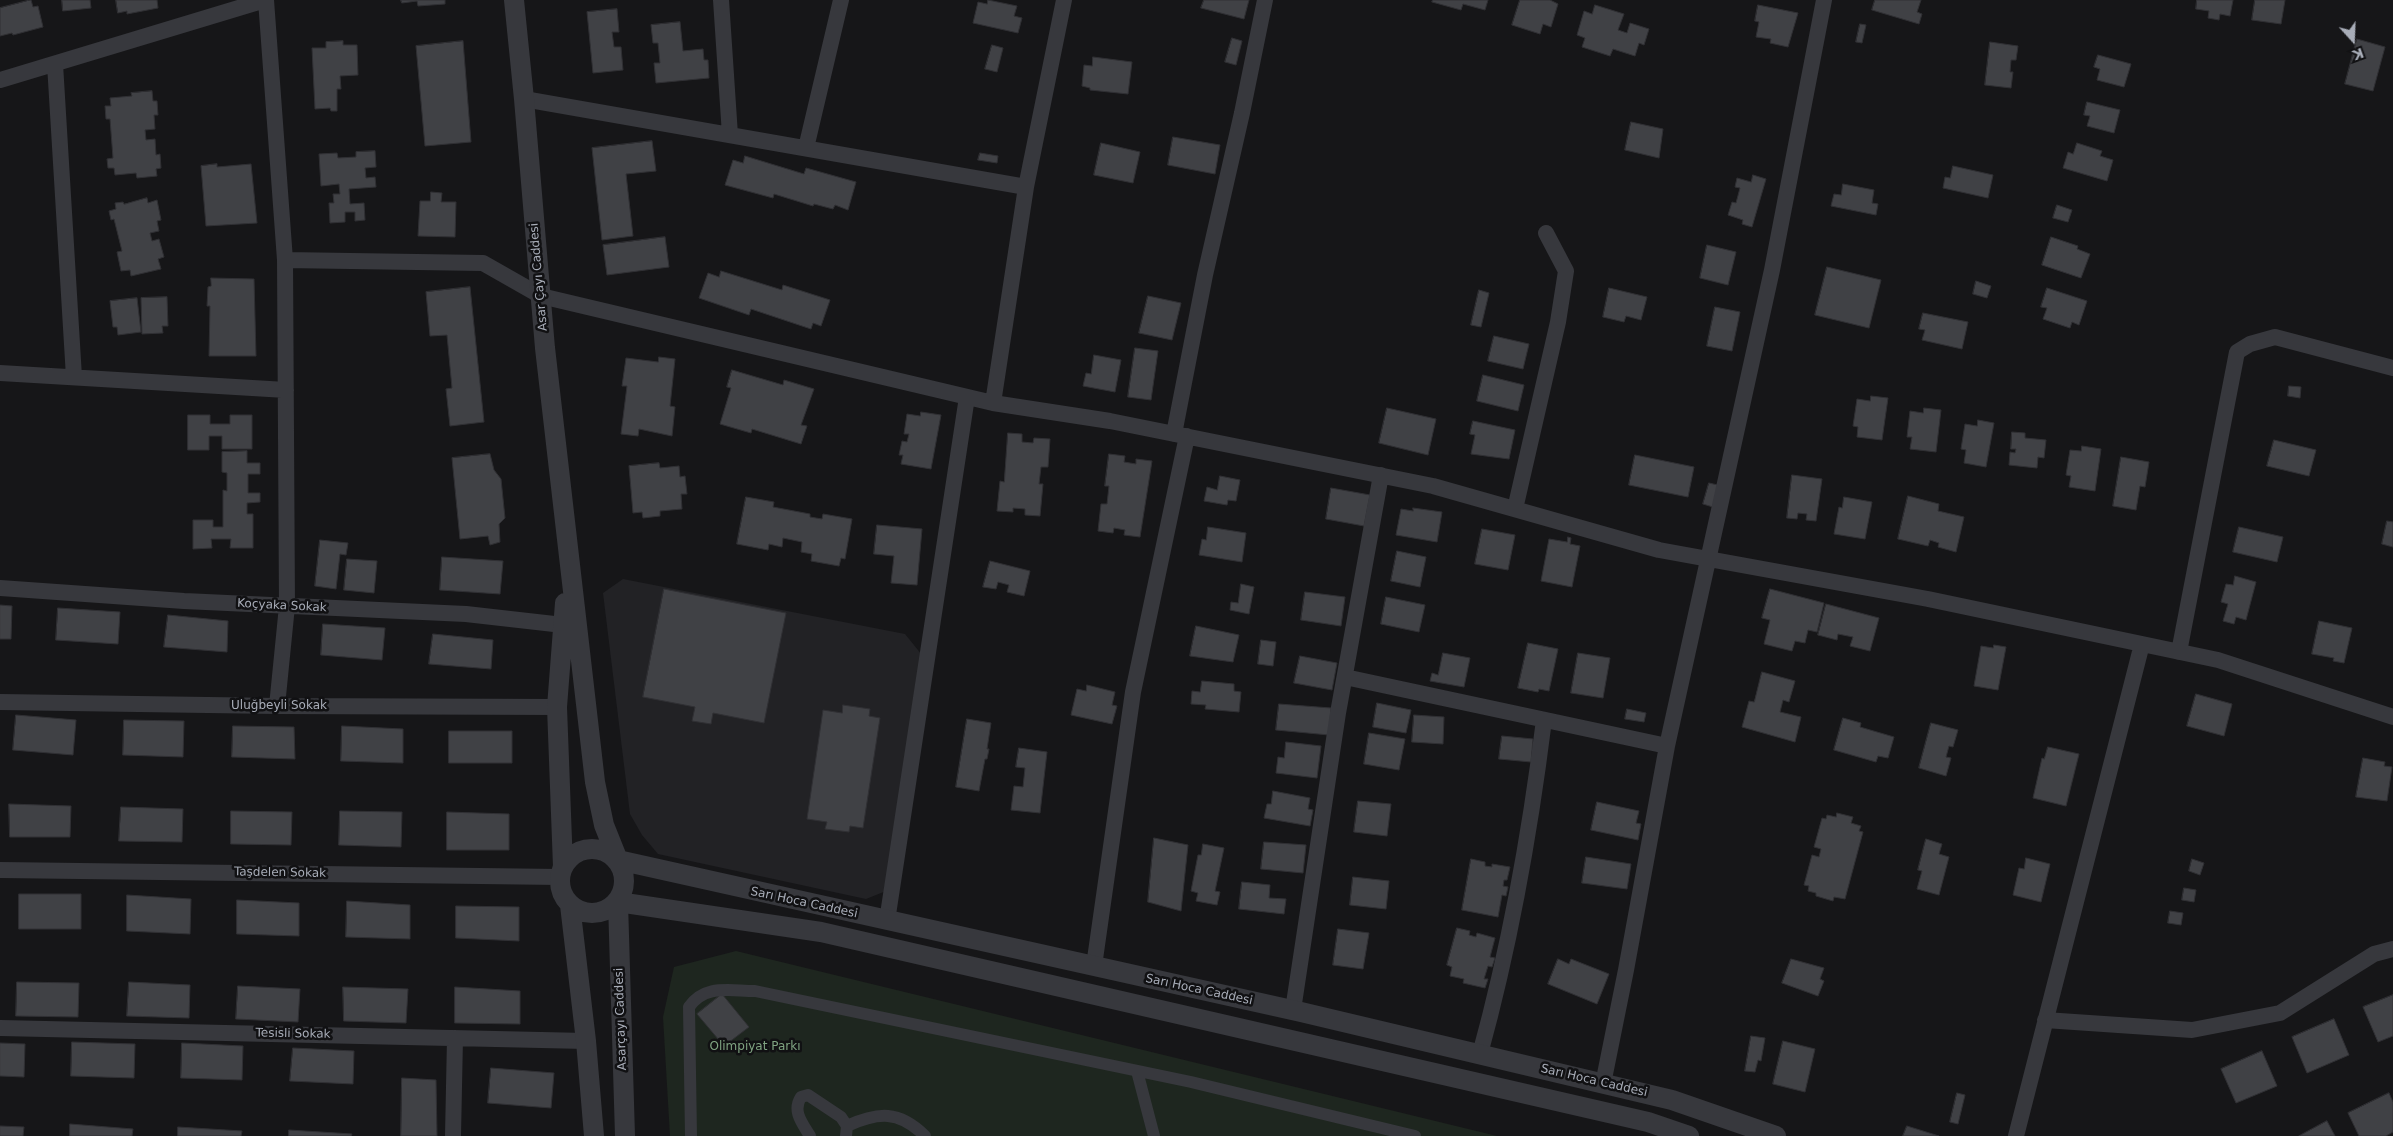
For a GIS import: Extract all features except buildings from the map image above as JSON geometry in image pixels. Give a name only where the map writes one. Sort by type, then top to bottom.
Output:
[{"type":"street","points":[[0,80],[265,0],[285,260],[287,606],[277,706]]},
{"type":"street","name":"Asar Çayı Caddesi","points":[[514,0],[545,348],[568,553]]},
{"type":"street","points":[[721,0],[730,135]]},
{"type":"street","points":[[806,148],[841,0]]},
{"type":"street","points":[[993,403],[1026,187],[1064,0]]},
{"type":"street","points":[[1094,966],[1133,692],[1180,435],[1204,275],[1242,114],[1265,0]]},
{"type":"street","points":[[1603,1084],[1667,746],[1772,270],[1824,0]]},
{"type":"street","points":[[55,64],[74,377]]},
{"type":"street","points":[[524,99],[1026,187]]},
{"type":"street","points":[[1515,509],[1558,322],[1566,271],[1546,233]]},
{"type":"street","points":[[285,260],[483,263],[541,296],[993,403],[1110,421],[1433,486],[1659,550],[1928,599],[2218,660],[2393,717]]},
{"type":"street","points":[[2179,652],[2237,352],[2250,344],[2275,338],[2393,368]]},
{"type":"street","points":[[0,373],[286,390]]},
{"type":"street","points":[[887,921],[967,397]]},
{"type":"street","points":[[1293,1010],[1345,677],[1381,476]]},
{"type":"street","points":[[568,553],[557,707],[562,872],[560,887],[570,905],[586,1041],[594,1136]]},
{"type":"street","points":[[568,553],[595,782],[604,826],[623,870],[625,881],[623,892],[618,902],[603,912],[586,913],[570,905]]},
{"type":"street","name":"Koçyaka Sokak","points":[[0,588],[287,606],[466,614],[563,625]]},
{"type":"street","points":[[2016,1136],[2142,644]]},
{"type":"street","points":[[1345,677],[1667,746]]},
{"type":"street","name":"Uluğbeyli Sokak","points":[[0,702],[277,706],[557,707]]},
{"type":"street","points":[[1480,1054],[1497,990],[1532,815],[1544,720]]},
{"type":"street","points":[[562,872],[569,858],[578,852],[589,849],[610,854],[618,860]]},
{"type":"street","name":"Sarı Hoca Caddesi","points":[[618,860],[1293,1010],[1480,1054],[1672,1100],[1776,1136]]},
{"type":"street","name":"Taşdelen Sokak","points":[[0,870],[562,872]]},
{"type":"street","name":"Sarı Hoca Caddesi","points":[[618,902],[821,932],[1648,1122],[1689,1136]]},
{"type":"street","name":"Asarçayı Caddesi","points":[[618,902],[625,1136]]},
{"type":"street","points":[[2045,1020],[2192,1030],[2280,1013],[2374,954],[2393,949]]},
{"type":"street","points":[[692,1136],[689,1007],[697,996],[711,991],[755,991],[1137,1071],[1415,1136]]},
{"type":"street","name":"Tesisli Sokak","points":[[0,1028],[586,1041]]},
{"type":"street","points":[[453,1136],[455,1038]]},
{"type":"street","points":[[1137,1071],[1154,1136]]},
{"type":"street","points":[[810,1136],[797,1112],[796,1105],[801,1097],[808,1095],[841,1117],[847,1131],[879,1115],[903,1119],[925,1136]]},
{"type":"shaded area","points":[[623,579],[905,634],[922,655],[886,891],[866,899],[658,854],[642,835],[630,814],[603,593]]},
{"type":"green space","name":"Olimpiyat Parkı","points":[[736,951],[1497,1136],[670,1136],[663,1017],[674,967]]}]
